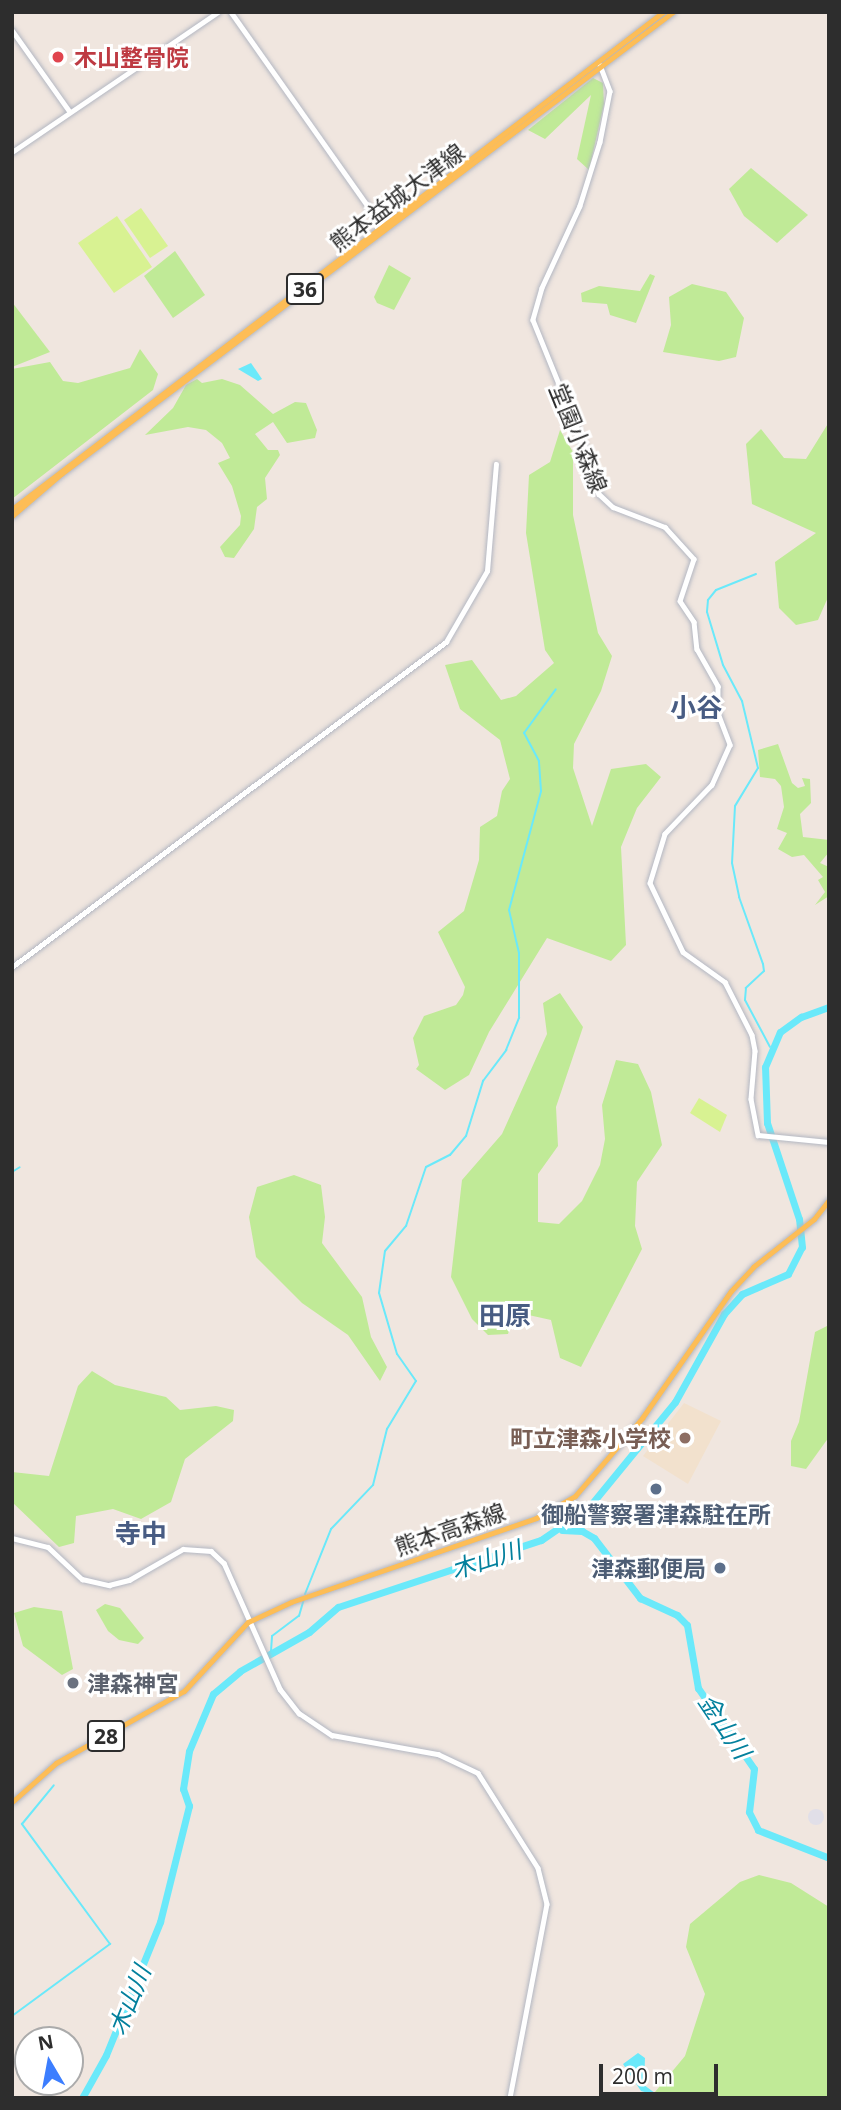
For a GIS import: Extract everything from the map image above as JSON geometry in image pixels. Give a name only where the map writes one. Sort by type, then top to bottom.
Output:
[{"type":"main road","name":"熊本益城大津線","points":[[12,509],[383,229],[663,12]]},
{"type":"main road","name":"熊本益城大津線","points":[[599,64],[673,12]]},
{"type":"main road","name":"熊本益城大津線","points":[[12,516],[383,229]]},
{"type":"main road","name":"熊本高森線","points":[[12,1802],[56,1763],[184,1691],[248,1622],[291,1602],[536,1518],[575,1496],[642,1418],[731,1291],[789,1237],[814,1219],[829,1200]]},
{"type":"street","points":[[13,150],[218,12]]},
{"type":"street","points":[[231,12],[383,229]]},
{"type":"street","points":[[12,30],[71,112]]},
{"type":"street","name":"堂園小森線","points":[[599,64],[610,91],[600,142],[580,206],[542,288],[533,320],[591,463],[599,494],[613,507],[665,527],[694,559],[680,601],[694,622],[697,649],[718,686],[718,713],[730,749],[712,785],[665,834],[650,883],[683,952],[732,990],[755,1043],[751,1083],[758,1135],[829,1142]]},
{"type":"street","points":[[12,967],[446,642],[487,571],[496,464]]},
{"type":"street","points":[[12,1538],[48,1547],[78,1576],[109,1585],[129,1580],[183,1549],[211,1551],[224,1563],[248,1622],[290,1705],[321,1730],[438,1754],[472,1768],[494,1794],[538,1868],[547,1904],[510,2098]]},
{"type":"shaded area","name":"町立津森小学校","points":[[684,1403],[721,1421],[688,1484],[643,1456]]},
{"type":"shaded area","points":[[816,1809],[824,1817],[816,1825],[808,1817]]},
{"type":"green space","points":[[593,78],[603,83],[604,104],[589,170],[577,159],[591,95],[545,139],[528,130]]},
{"type":"green space","points":[[751,168],[808,215],[777,243],[744,216],[729,189]]},
{"type":"green space","points":[[141,208],[168,246],[150,258],[124,220]]},
{"type":"green space","points":[[117,216],[152,267],[114,293],[78,243]]},
{"type":"green space","points":[[175,251],[205,295],[173,318],[144,276]]},
{"type":"green space","points":[[389,265],[411,278],[394,310],[377,303],[374,297]]},
{"type":"green space","points":[[650,274],[655,276],[636,323],[610,315],[607,304],[582,302],[581,293],[599,286],[640,291]]},
{"type":"green space","points":[[692,284],[726,292],[744,318],[736,357],[719,361],[663,352],[671,325],[669,297]]},
{"type":"green space","points":[[12,302],[50,352],[12,367]]},
{"type":"green space","points":[[140,349],[158,374],[153,390],[12,499],[12,369],[50,362],[63,381],[78,383],[130,368]]},
{"type":"green space","points":[[197,379],[202,383],[222,379],[240,385],[273,414],[295,402],[306,403],[317,430],[315,438],[287,443],[273,422],[255,434],[268,450],[278,450],[280,455],[265,478],[267,499],[257,507],[254,529],[234,558],[225,557],[220,547],[240,525],[241,516],[232,486],[218,463],[230,458],[222,443],[206,430],[188,427],[145,435],[173,408],[186,385]]},
{"type":"green space","points":[[829,422],[829,595],[818,620],[796,625],[779,608],[775,562],[816,533],[752,504],[746,444],[761,429],[784,458],[806,459]]},
{"type":"green space","points":[[560,430],[573,452],[573,515],[598,633],[612,656],[601,691],[574,744],[573,768],[592,826],[611,769],[646,764],[661,777],[637,808],[621,847],[626,945],[611,961],[547,938],[489,1032],[469,1075],[445,1090],[416,1069],[419,1065],[413,1038],[424,1016],[456,1005],[463,995],[465,987],[438,932],[464,911],[479,860],[480,827],[497,816],[502,791],[510,779],[500,740],[460,709],[445,665],[472,660],[501,700],[516,696],[554,663],[545,650],[526,533],[529,475],[550,462]]},
{"type":"green space","points":[[778,744],[792,783],[798,788],[805,786],[802,778],[810,779],[811,803],[800,814],[803,837],[829,840],[829,852],[820,863],[829,867],[829,896],[815,905],[825,892],[818,880],[823,877],[804,855],[792,857],[778,849],[787,833],[777,829],[784,807],[781,786],[775,779],[760,777],[758,750]]},
{"type":"green space","points":[[560,993],[583,1027],[556,1107],[558,1146],[538,1174],[538,1222],[559,1224],[582,1201],[600,1165],[605,1139],[602,1105],[616,1060],[638,1064],[651,1092],[662,1145],[637,1182],[635,1226],[642,1249],[581,1367],[560,1358],[551,1320],[515,1312],[508,1334],[488,1335],[472,1319],[451,1277],[462,1180],[502,1134],[547,1034],[543,1003]]},
{"type":"green space","points":[[699,1098],[727,1115],[720,1132],[690,1113]]},
{"type":"green space","points":[[294,1175],[321,1185],[325,1217],[322,1243],[362,1297],[371,1337],[387,1367],[380,1381],[348,1335],[302,1303],[256,1257],[249,1217],[257,1187]]},
{"type":"green space","points":[[829,1325],[829,1437],[806,1469],[791,1466],[791,1441],[799,1422],[815,1332]]},
{"type":"green space","points":[[92,1371],[115,1385],[166,1397],[180,1410],[216,1406],[234,1410],[233,1421],[185,1459],[171,1502],[141,1519],[113,1509],[76,1516],[74,1543],[59,1547],[12,1502],[12,1472],[49,1476],[78,1386]]},
{"type":"green space","points":[[105,1604],[120,1608],[144,1638],[138,1644],[119,1640],[108,1631],[96,1610]]},
{"type":"green space","points":[[34,1607],[62,1611],[73,1669],[62,1675],[23,1646],[14,1613]]},
{"type":"green space","points":[[759,1875],[791,1883],[829,1907],[829,2097],[650,2098],[685,2056],[705,1994],[686,1947],[690,1924],[740,1882]]},
{"type":"water","points":[[251,363],[262,379],[258,381],[238,369]]},
{"type":"water","points":[[638,2053],[645,2058],[644,2085],[659,2096],[641,2091],[623,2064]]},
{"type":"waterway","points":[[756,574],[716,590],[708,600],[707,612],[723,665],[742,701],[758,768],[735,806],[732,863],[739,897],[764,971],[746,988],[745,1000],[770,1047]]},
{"type":"waterway","points":[[305,1594],[331,1529],[373,1485],[387,1429],[416,1381],[397,1354],[379,1293],[385,1251],[406,1226],[426,1167],[450,1155],[466,1136],[483,1081],[506,1050],[519,1018],[519,953],[509,910],[541,791],[539,761],[524,733],[556,689]]},
{"type":"waterway","name":"木山川","points":[[82,2098],[106,2055],[160,1922],[189,1806],[183,1789],[189,1751],[213,1694],[240,1671],[309,1632],[338,1607],[541,1540],[589,1507],[675,1402],[724,1314],[742,1294],[788,1274],[802,1247],[799,1219],[767,1123],[765,1067],[780,1032],[801,1017],[829,1007]]},
{"type":"waterway","points":[[12,1172],[20,1167]]},
{"type":"waterway","name":"金山川","points":[[562,1530],[582,1531],[594,1538],[640,1598],[677,1615],[687,1625],[698,1688],[754,1769],[749,1812],[758,1830],[829,1858]]},
{"type":"waterway","points":[[271,1651],[272,1636],[299,1616],[304,1599]]},
{"type":"waterway","points":[[12,2016],[110,1944],[22,1824],[54,1785]]},
{"type":"place","name":"木山整骨院","points":[[58,57]]},
{"type":"place","name":"町立津森小学校","points":[[685,1438]]},
{"type":"place","name":"御船警察署津森駐在所","points":[[656,1489]]},
{"type":"place","name":"津森郵便局","points":[[720,1568]]},
{"type":"place","name":"津森神宮","points":[[73,1683]]},
{"type":"district","name":"小谷","points":[[696,708]]},
{"type":"district","name":"田原","points":[[505,1316]]},
{"type":"district","name":"寺中","points":[[141,1534]]}]
